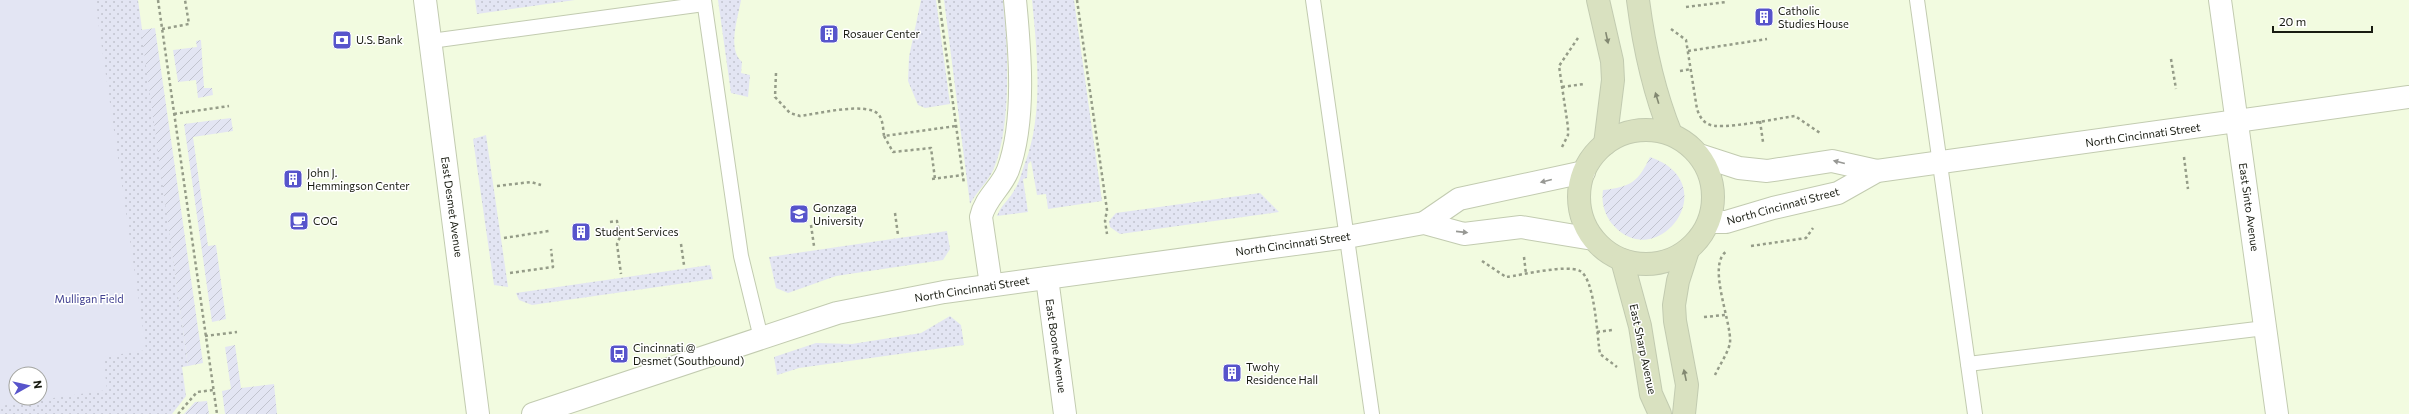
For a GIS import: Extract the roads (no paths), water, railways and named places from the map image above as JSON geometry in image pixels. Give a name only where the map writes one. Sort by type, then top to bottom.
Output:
[{"type":"street","name":"East Desmet Avenue","points":[[425,0],[478,414]]},
{"type":"street","points":[[990,285],[982,217],[984,206],[1008,170],[1019,111],[1020,50],[1015,0]]},
{"type":"street","points":[[1598,0],[1612,61],[1613,80],[1605,144]]},
{"type":"street","points":[[1638,0],[1650,75],[1671,134]]},
{"type":"street","name":"East Sinto Avenue","points":[[2220,0],[2277,414]]},
{"type":"street","name":"North Cincinnati Street","points":[[1699,155],[1739,168],[1767,171],[1832,160],[1877,171],[2409,97]]},
{"type":"street","points":[[1637,130],[1654,130],[1671,134],[1687,143],[1699,155],[1709,170],[1713,187],[1714,205],[1709,222],[1700,238],[1688,250],[1673,260],[1656,264],[1638,264],[1622,260],[1606,251],[1593,239],[1584,224],[1580,207],[1580,189],[1584,172],[1592,156],[1605,144],[1620,135],[1637,130]]},
{"type":"street","name":"North Cincinnati Street","points":[[1709,222],[1726,222],[1773,208],[1838,193],[1877,171]]},
{"type":"street","name":"North Cincinnati Street","points":[[1424,224],[1459,200],[1584,172]]},
{"type":"street","name":"North Cincinnati Street","points":[[533,414],[837,313],[865,306],[990,285],[1347,237],[1424,224],[1464,234],[1521,227],[1593,239]]},
{"type":"street","points":[[1684,414],[1687,385],[1675,321],[1674,305],[1678,281],[1688,250]]},
{"type":"street","name":"East Sharp Avenue","points":[[1622,260],[1640,326],[1651,394],[1660,414]]},
{"type":"street","name":"East Boone Avenue","points":[[1046,278],[1065,414]]},
{"type":"lane","points":[[1313,0],[1372,414]]},
{"type":"lane","points":[[1917,0],[1975,414]]},
{"type":"lane","points":[[431,41],[704,2],[741,256],[761,338]]},
{"type":"lane","points":[[1968,364],[2265,328]]},
{"type":"place","name":"Catholic Studies House","points":[[1764,17]]},
{"type":"place","name":"Rosauer Center","points":[[829,34]]},
{"type":"place","name":"U.S. Bank","points":[[342,40]]},
{"type":"place","name":"John J. Hemmingson Center","points":[[293,179]]},
{"type":"place","name":"Gonzaga University","points":[[799,214]]},
{"type":"place","name":"COG","points":[[299,221]]},
{"type":"place","name":"Student Services","points":[[581,232]]},
{"type":"place","name":"Cincinnati @ Desmet (Southbound)","points":[[619,354]]},
{"type":"place","name":"Twohy Residence Hall","points":[[1232,373]]},
{"type":"park label","name":"Mulligan Field","points":[[89,299]]}]
